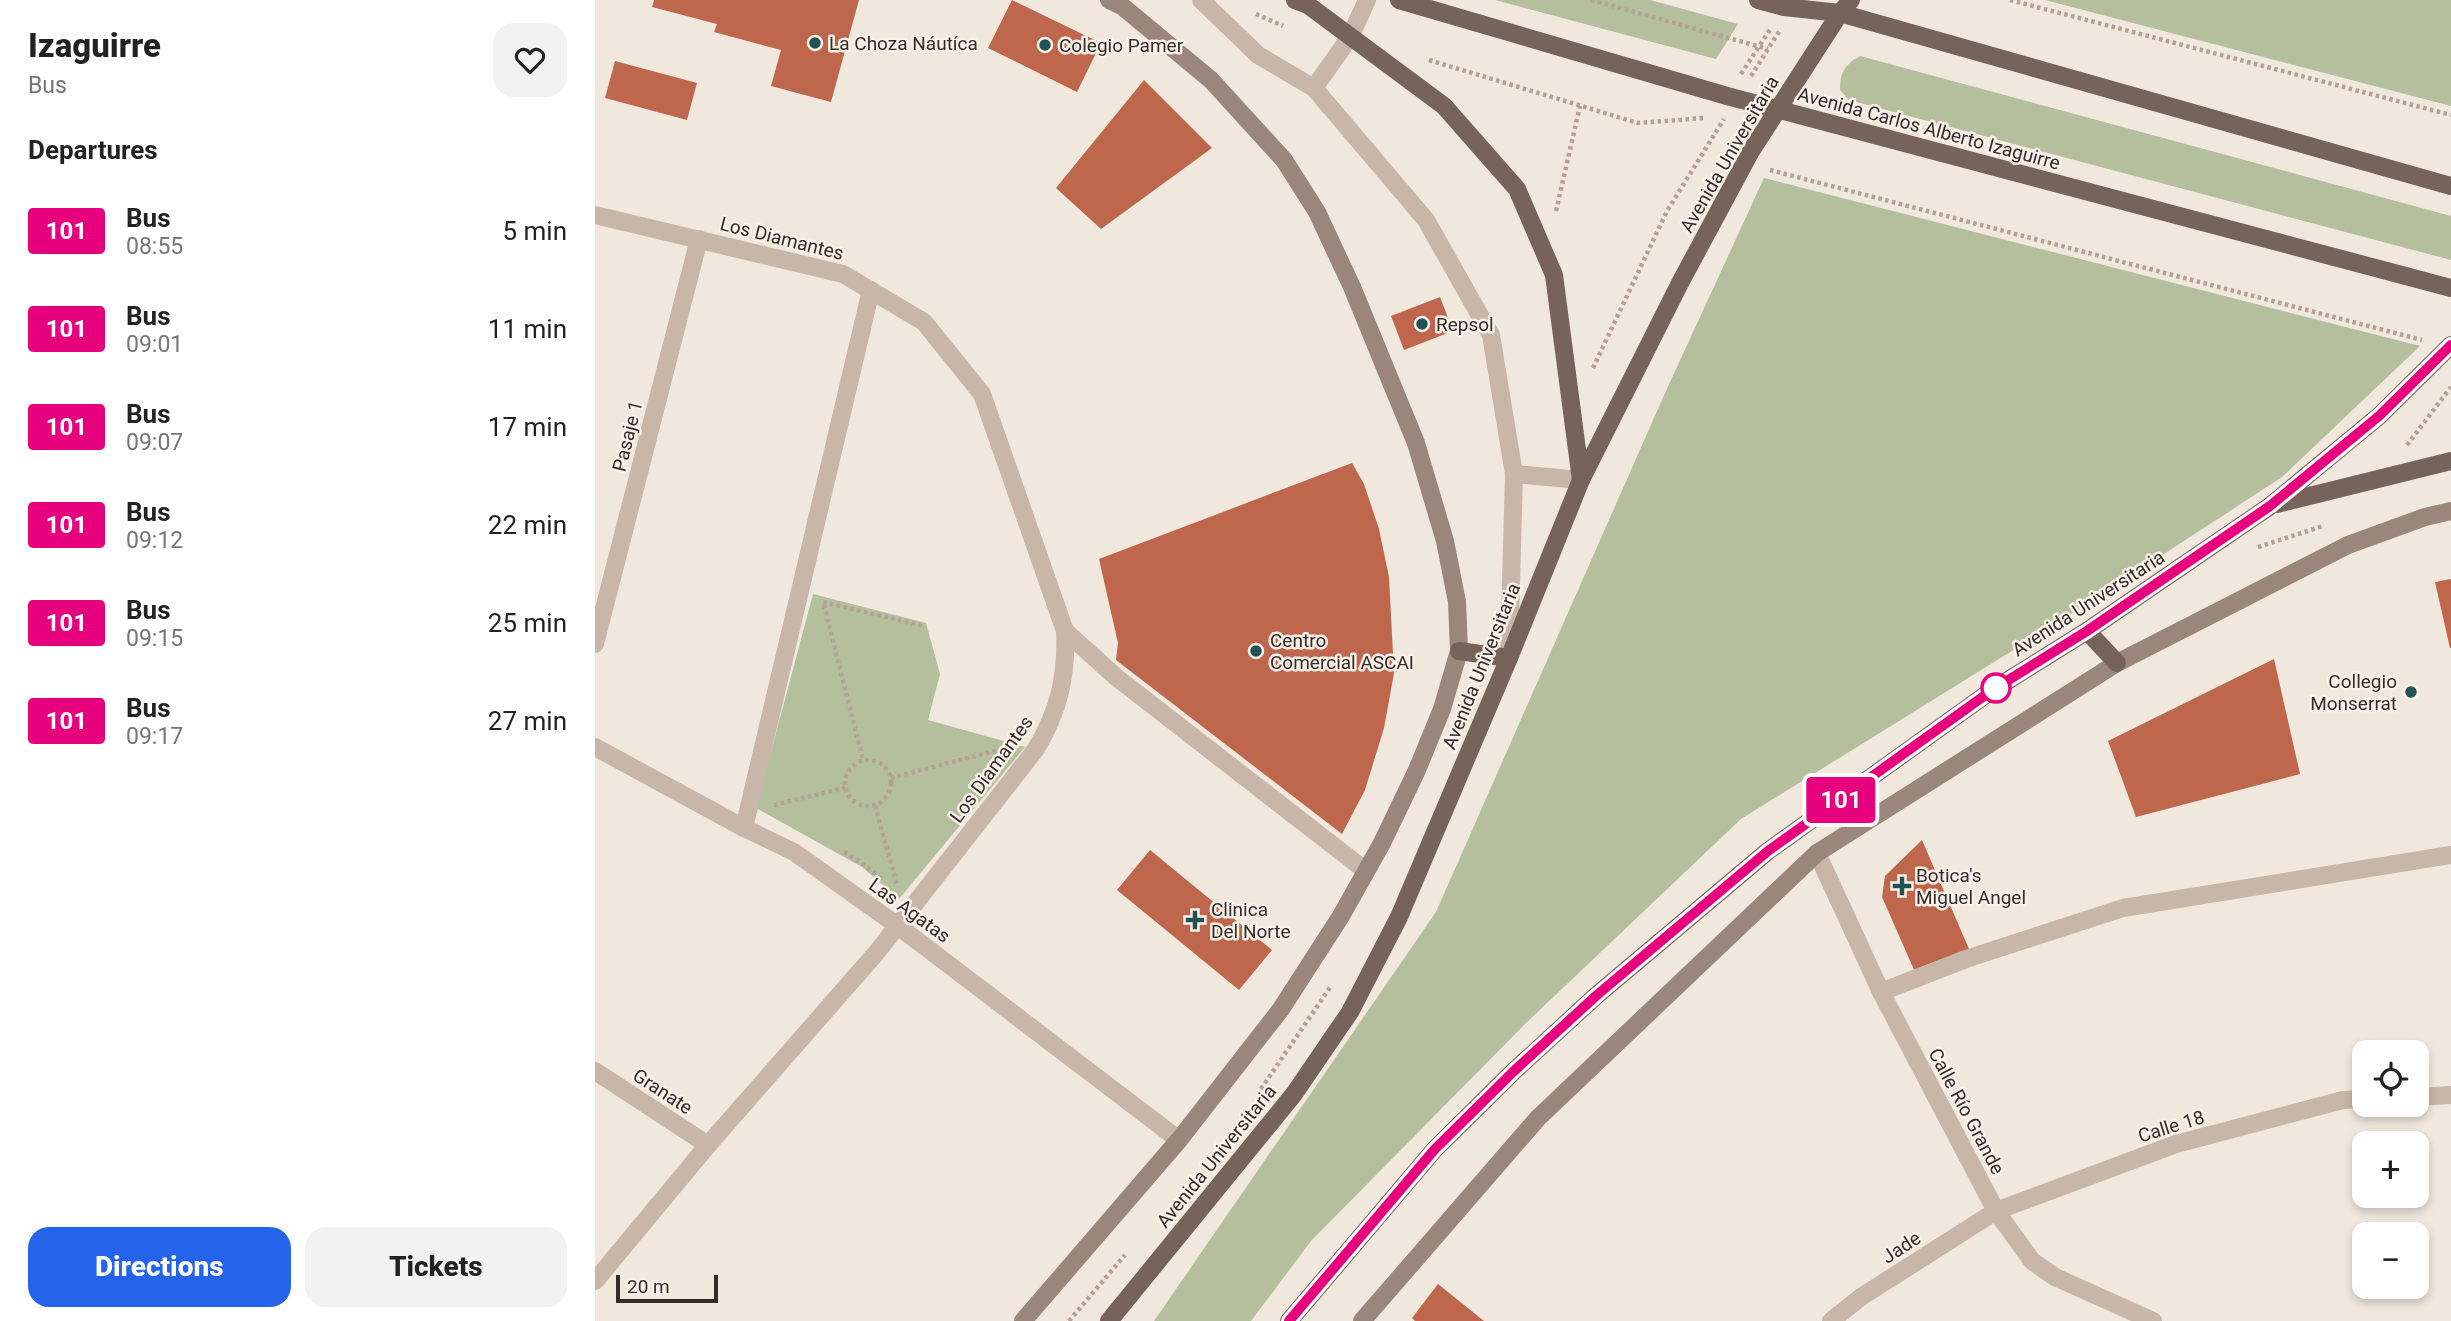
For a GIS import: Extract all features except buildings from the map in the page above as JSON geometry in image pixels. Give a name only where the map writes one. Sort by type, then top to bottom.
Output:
[{"type":"main road","points":[[1295,0],[1308,5],[1444,106],[1517,189],[1554,275],[1581,480]]},
{"type":"main road","name":"Avenida Carlos Alberto Izaguirre","points":[[1399,0],[1727,96],[2451,288]]},
{"type":"main road","points":[[1758,0],[1784,7],[1846,6],[2451,186]]},
{"type":"main road","name":"Avenida Universitaria","points":[[1109,1321],[1294,1094],[1350,1012],[1399,917],[1581,480],[1680,283],[1751,151],[1776,109],[1846,6]]},
{"type":"main road","name":"Avenida Universitaria","points":[[1289,1321],[1435,1149],[1514,1071],[1597,995],[1768,851],[1991,691],[2087,631],[2270,506],[2379,416],[2451,345]]},
{"type":"main road","points":[[2270,506],[2451,461]]},
{"type":"main road","points":[[2087,631],[2117,663]]},
{"type":"main road","points":[[1459,651],[1509,658]]},
{"type":"street","name":"Avenida Universitaria","points":[[1023,1321],[1179,1140],[1281,1009],[1341,916],[1417,770],[1442,709],[1459,651],[1455,590],[1445,541],[1416,443],[1352,287],[1317,212],[1284,160],[1211,80],[1122,6],[1109,0]]},
{"type":"street","points":[[1201,0],[1258,55],[1314,88],[1426,220],[1491,335],[1514,474],[1509,658]]},
{"type":"street","points":[[1314,88],[1350,37],[1367,0]]},
{"type":"street","name":"Los Diamantes","points":[[595,215],[843,274],[925,322],[982,394],[1065,631],[1066,663],[1052,722],[1035,750],[898,926],[708,1145],[595,1281]]},
{"type":"street","name":"Pasaje 1","points":[[595,644],[699,239]]},
{"type":"street","points":[[744,828],[871,290]]},
{"type":"street","points":[[1514,474],[1581,480]]},
{"type":"street","points":[[1362,1321],[1538,1118],[1817,853],[2117,663],[2348,545],[2425,517],[2451,511]]},
{"type":"street","points":[[1065,631],[1115,677],[1366,872]]},
{"type":"street","name":"Las Agatas","points":[[595,747],[744,828],[794,852],[898,926],[1179,1140]]},
{"type":"street","name":"Calle Río Grande","points":[[1817,853],[1881,992],[1996,1211],[2032,1261],[2055,1277],[2154,1321]]},
{"type":"street","points":[[1881,992],[1966,959],[2123,908],[2451,855]]},
{"type":"street","name":"Granate","points":[[595,1071],[708,1145]]},
{"type":"street","points":[[2429,1097],[2451,1096]]},
{"type":"street","name":"Calle 18","points":[[1996,1211],[2176,1144],[2352,1100]]},
{"type":"street","name":"Jade","points":[[1831,1321],[1861,1297],[1996,1211]]},
{"type":"path","points":[[1591,0],[1768,49]]},
{"type":"path","points":[[2010,0],[2451,115]]},
{"type":"path","points":[[1727,96],[1784,7]]},
{"type":"path","points":[[1249,11],[1291,29]]},
{"type":"path","points":[[1427,60],[1638,124],[1713,117],[1771,171],[2422,340]]},
{"type":"path","points":[[1546,255],[1580,106]]},
{"type":"path","points":[[817,601],[924,626]]},
{"type":"path","points":[[823,602],[863,760]]},
{"type":"path","points":[[891,778],[1013,746]]},
{"type":"path","points":[[863,760],[880,764],[891,778],[891,789],[885,800],[875,806],[864,807],[854,803],[845,788],[846,773],[853,765],[863,760]]},
{"type":"path","points":[[762,807],[845,788]]},
{"type":"path","points":[[835,848],[859,861],[899,893],[875,806]]},
{"type":"green space","points":[[1495,0],[1650,0],[1738,24],[1716,59]]},
{"type":"green space","points":[[2045,0],[2451,0],[2451,106]]},
{"type":"green space","points":[[1860,56],[2451,216],[2451,260],[1849,100],[1840,90],[1841,79],[1847,66]]},
{"type":"green space","points":[[1764,178],[2420,346],[2282,477],[2089,603],[1741,819],[1526,1023],[1311,1241],[1251,1321],[1154,1321],[1436,912],[1665,393]]},
{"type":"green space","points":[[813,594],[926,623],[940,674],[928,720],[1025,747],[899,899],[862,867],[756,808]]},
{"type":"bus line","name":"101","points":[[1289,1321],[1435,1149],[1514,1071],[1597,995],[1768,851],[1991,691],[2087,631],[2270,506],[2379,416],[2451,345]]},
{"type":"place","name":"La Choza Náutíca","points":[[815,43]]},
{"type":"place","name":"Colegio Pamer","points":[[1045,45]]},
{"type":"place","name":"Repsol","points":[[1422,324]]},
{"type":"place","name":"Centro Comercial ASCAI","points":[[1256,651]]},
{"type":"place","name":"Collegio Monserrat","points":[[2411,692]]},
{"type":"place","name":"Botica's Miguel Angel","points":[[1902,886]]},
{"type":"place","name":"Clinica Del Norte","points":[[1195,920]]}]
